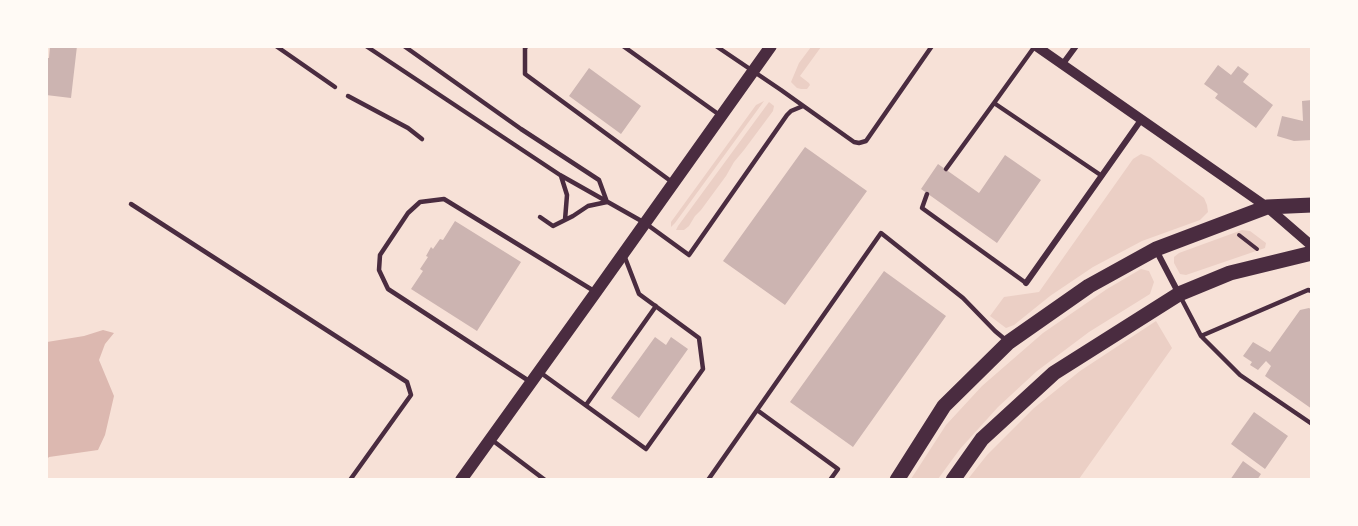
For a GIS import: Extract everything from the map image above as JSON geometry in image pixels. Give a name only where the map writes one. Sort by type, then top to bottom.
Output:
[{"type":"main road","points":[[461,480],[771,46]]},
{"type":"main road","points":[[897,480],[944,406],[1009,342],[1089,285],[1156,249],[1267,207],[1311,205]]},
{"type":"main road","points":[[953,480],[982,439],[1054,372],[1179,294],[1230,273],[1311,253]]},
{"type":"street","points":[[1035,46],[1267,207],[1311,246]]},
{"type":"street","points":[[1062,65],[1076,46]]},
{"type":"street","points":[[1026,283],[1141,120]]},
{"type":"street","points":[[1156,249],[1179,294]]},
{"type":"lane","points":[[276,46],[335,87]]},
{"type":"lane","points":[[366,46],[561,175],[645,223],[689,255],[787,115],[803,106]]},
{"type":"lane","points":[[404,46],[521,129],[599,180],[607,202]]},
{"type":"lane","points":[[527,46],[525,48],[525,74],[673,183]]},
{"type":"lane","points":[[623,46],[721,116]]},
{"type":"lane","points":[[716,46],[854,142],[862,143],[866,141],[932,46]]},
{"type":"lane","points":[[946,170],[1035,46]]},
{"type":"lane","points":[[348,96],[408,128],[422,139]]},
{"type":"lane","points":[[994,103],[1102,176]]},
{"type":"lane","points":[[561,175],[567,195],[565,220]]},
{"type":"lane","points":[[927,194],[922,208],[1026,283]]},
{"type":"lane","points":[[531,382],[388,289],[380,270],[380,255],[408,213],[420,202],[444,199],[596,292]]},
{"type":"lane","points":[[540,217],[553,226],[588,206],[607,202]]},
{"type":"lane","points":[[131,204],[407,382],[411,395],[350,480]]},
{"type":"lane","points":[[708,480],[881,233],[963,298],[995,332],[1009,342]]},
{"type":"lane","points":[[539,371],[646,449],[691,387],[703,369],[699,338],[639,294],[624,253]]},
{"type":"lane","points":[[1201,336],[1308,290],[1311,291]]},
{"type":"lane","points":[[1179,294],[1201,336],[1240,375],[1311,424]]},
{"type":"lane","points":[[586,405],[656,306]]},
{"type":"lane","points":[[757,410],[838,469],[830,480]]},
{"type":"lane","points":[[490,439],[545,480]]},
{"type":"path","points":[[1235,232],[1258,249]]},
{"type":"shaded area","points":[[811,47],[821,47],[800,76],[810,85],[807,89],[797,88],[791,82],[799,63]]},
{"type":"shaded area","points":[[764,101],[671,227],[671,222],[756,105]]},
{"type":"shaded area","points":[[769,102],[774,106],[773,111],[726,176],[689,226],[684,230],[676,230],[678,226]]},
{"type":"shaded area","points":[[1141,154],[1150,157],[1204,198],[1208,212],[1200,220],[1142,241],[1093,267],[1050,296],[1014,325],[1006,328],[990,316],[1004,297],[1039,292],[1133,159]]},
{"type":"shaded area","points":[[1242,230],[1250,231],[1266,243],[1265,248],[1186,275],[1180,274],[1174,263],[1174,257],[1179,253]]},
{"type":"shaded area","points":[[1141,269],[1149,271],[1154,282],[1150,294],[1089,332],[1037,371],[998,407],[960,449],[938,479],[911,479],[946,425],[982,386],[1043,333],[1107,289]]},
{"type":"shaded area","points":[[1156,321],[1172,348],[1079,479],[968,479],[987,455],[1034,408],[1080,371]]},
{"type":"shaded area","points":[[103,330],[114,333],[105,344],[99,360],[114,396],[105,435],[98,450],[47,459],[47,342],[84,336]]},
{"type":"building","points":[[50,46],[77,46],[71,98],[46,95],[46,58],[49,58]]},
{"type":"building","points":[[1218,65],[1231,75],[1238,66],[1249,74],[1243,82],[1273,105],[1256,128],[1215,98],[1218,94],[1204,84]]},
{"type":"building","points":[[589,68],[641,106],[621,134],[569,96]]},
{"type":"building","points":[[1312,100],[1312,140],[1294,141],[1277,136],[1282,116],[1303,121],[1302,101]]},
{"type":"building","points":[[805,147],[867,191],[785,305],[723,261]]},
{"type":"building","points":[[1005,155],[1041,180],[997,243],[921,189],[938,164],[979,193]]},
{"type":"building","points":[[455,221],[521,262],[477,331],[411,289],[423,271],[420,269],[431,247],[433,249],[440,239],[443,240]]},
{"type":"building","points":[[884,271],[946,316],[853,447],[790,402]]},
{"type":"building","points":[[1309,308],[1312,310],[1312,409],[1265,376],[1271,366],[1266,361],[1258,370],[1250,365],[1252,362],[1243,356],[1253,342],[1270,352],[1300,310]]},
{"type":"building","points":[[655,337],[666,345],[671,337],[688,349],[639,418],[611,398]]},
{"type":"building","points":[[1254,412],[1288,436],[1265,469],[1231,444]]},
{"type":"building","points":[[1243,461],[1261,474],[1257,480],[1230,480]]}]
